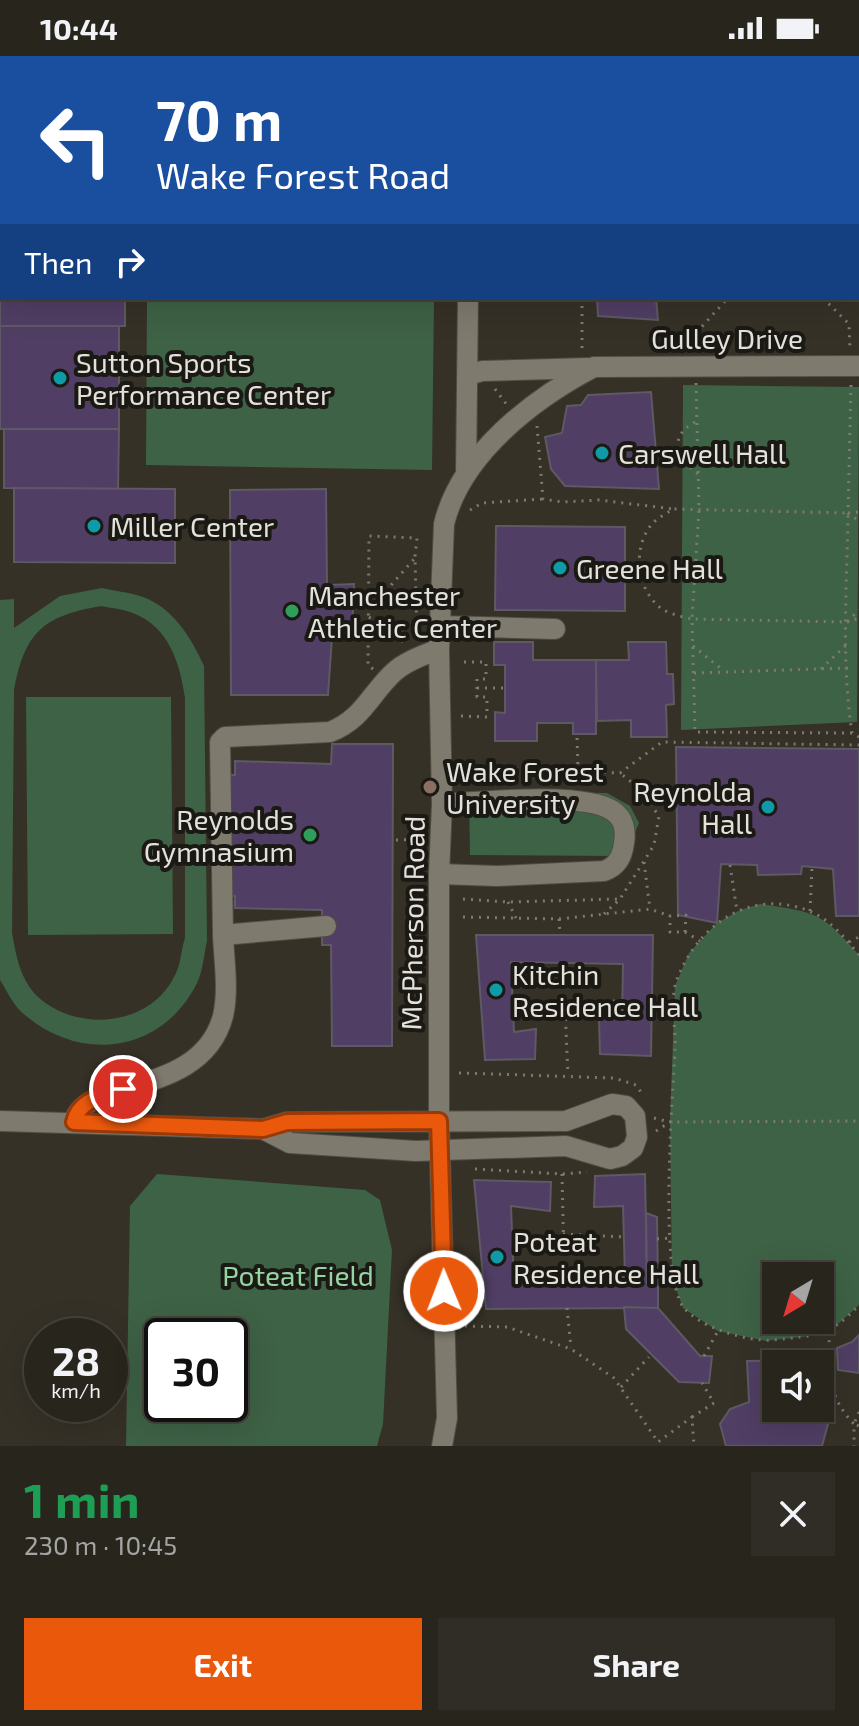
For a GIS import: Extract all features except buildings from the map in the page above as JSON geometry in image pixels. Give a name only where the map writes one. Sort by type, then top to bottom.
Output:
[{"type":"street","name":"McPherson Road","points":[[442,1446],[447,1418],[439,1121],[442,804],[439,649],[444,524],[466,474],[475,373],[468,300]]},
{"type":"street","name":"Gulley Drive","points":[[475,373],[695,366],[854,366]]},
{"type":"street","points":[[466,474],[571,380],[589,368]]},
{"type":"street","points":[[441,626],[555,629]]},
{"type":"street","points":[[74,1122],[76,1113],[88,1101],[163,1078],[188,1065],[204,1050],[223,1016],[222,738],[330,732],[361,713],[391,674],[414,653],[439,649]]},
{"type":"street","points":[[439,874],[511,876],[604,871],[618,862],[623,854],[625,839],[621,819],[612,810],[594,803],[539,800],[442,804]]},
{"type":"street","points":[[223,935],[326,926]]},
{"type":"street","points":[[0,1121],[263,1129],[287,1122],[566,1121],[612,1104],[626,1106],[635,1116],[637,1137],[633,1148],[622,1156],[610,1159],[566,1146],[440,1151],[290,1143],[263,1129]]},
{"type":"path","points":[[582,300],[589,368]]},
{"type":"path","points":[[726,300],[696,333],[699,509],[692,619],[695,732],[852,733],[859,737]]},
{"type":"path","points":[[825,300],[849,324],[854,366],[847,622],[852,733]]},
{"type":"path","points":[[851,342],[859,343]]},
{"type":"path","points":[[475,373],[527,420],[543,499]]},
{"type":"path","points":[[697,421],[684,428],[678,443],[683,462],[698,474]]},
{"type":"path","points":[[444,524],[482,503],[543,499],[562,502],[599,500],[673,509],[859,512]]},
{"type":"path","points":[[673,509],[653,522],[640,542],[639,563],[645,588],[662,609],[692,619],[847,622],[859,618]]},
{"type":"path","points":[[848,513],[859,521]]},
{"type":"path","points":[[369,617],[414,653],[417,639],[417,538],[369,536],[368,665],[381,669]]},
{"type":"path","points":[[369,609],[415,558]]},
{"type":"path","points":[[847,622],[859,610]]},
{"type":"path","points":[[821,669],[847,644]]},
{"type":"path","points":[[693,646],[726,672]]},
{"type":"path","points":[[461,716],[487,717],[487,697],[477,697],[477,679],[486,679],[486,662],[462,662]]},
{"type":"path","points":[[694,673],[848,668]]},
{"type":"path","points":[[477,688],[505,688]]},
{"type":"path","points":[[577,738],[578,769]]},
{"type":"path","points":[[460,766],[620,773],[662,742],[859,745]]},
{"type":"path","points":[[396,840],[427,839]]},
{"type":"path","points":[[644,862],[650,909]]},
{"type":"path","points":[[730,865],[737,911]]},
{"type":"path","points":[[810,911],[812,867]]},
{"type":"path","points":[[463,899],[508,902],[620,899]]},
{"type":"path","points":[[508,902],[516,918]]},
{"type":"path","points":[[814,1334],[763,1341],[718,1331],[683,1308],[672,1277],[670,1238],[675,986],[689,953],[717,923],[737,911],[760,904],[810,911],[837,928],[859,955]]},
{"type":"path","points":[[463,917],[559,919],[650,909],[670,916],[686,915],[685,932]]},
{"type":"path","points":[[670,916],[670,932],[685,932],[700,941]]},
{"type":"path","points":[[559,919],[560,935]]},
{"type":"path","points":[[849,942],[859,937]]},
{"type":"path","points":[[563,963],[568,1075]]},
{"type":"path","points":[[565,1002],[622,1001]]},
{"type":"path","points":[[652,1001],[675,1001]]},
{"type":"path","points":[[459,1073],[614,1078],[636,1085],[644,1096]]},
{"type":"path","points":[[652,1106],[655,1131],[670,1122]]},
{"type":"path","points":[[654,1118],[670,1122],[859,1121]]},
{"type":"path","points":[[463,1169],[562,1174],[588,1172]]},
{"type":"path","points":[[562,1174],[567,1279]]},
{"type":"path","points":[[563,1234],[624,1237]]},
{"type":"path","points":[[657,1239],[670,1238]]},
{"type":"path","points":[[834,1328],[859,1305]]},
{"type":"path","points":[[567,1308],[571,1349]]},
{"type":"path","points":[[459,1326],[507,1327],[571,1349],[614,1378],[658,1444],[714,1403],[702,1383]]},
{"type":"path","points":[[704,1356],[718,1331]]},
{"type":"path","points":[[829,1334],[833,1393],[839,1408],[857,1425]]},
{"type":"path","points":[[621,1387],[649,1357]]},
{"type":"path","points":[[854,1446],[859,1412]]},
{"type":"path","points":[[692,1417],[694,1446]]},
{"type":"green space","points":[[147,300],[434,300],[432,470],[146,465]]},
{"type":"green space","points":[[683,385],[859,387],[857,722],[681,730]]},
{"type":"green space","points":[[102,588],[151,601],[179,624],[204,666],[207,941],[202,968],[197,983],[182,1006],[164,1024],[143,1036],[120,1043],[96,1045],[47,1031],[21,1012],[0,980],[0,600],[14,599],[14,628],[60,596]],"holes":[[[101,606],[133,613],[156,627],[171,648],[180,672],[185,698],[185,938],[178,968],[168,987],[153,1002],[135,1013],[95,1020],[54,1008],[37,996],[26,982],[17,958],[12,933],[14,690],[24,654],[40,630],[64,615]]]},
{"type":"green space","points":[[26,697],[171,697],[173,934],[28,935]]},
{"type":"green space","points":[[469,791],[607,793],[630,806],[639,823],[631,842],[616,856],[470,855]]},
{"type":"green space","points":[[760,904],[793,909],[826,922],[859,955],[859,1305],[834,1328],[834,1262],[762,1262],[762,1334],[827,1334],[766,1341],[718,1331],[683,1308],[672,1277],[670,1122],[675,986],[689,953],[717,923],[740,910]]},
{"type":"green space","name":"Poteat Field","points":[[157,1174],[365,1190],[380,1200],[392,1250],[383,1424],[377,1446],[126,1446],[130,1206]]},
{"type":"place","name":"Sutton Sports Performance Center","points":[[60,378]]},
{"type":"place","name":"Carswell Hall","points":[[602,453]]},
{"type":"place","name":"Miller Center","points":[[94,526]]},
{"type":"place","name":"Greene Hall","points":[[560,568]]},
{"type":"place","name":"Manchester Athletic Center","points":[[292,611]]},
{"type":"place","name":"Wake Forest University","points":[[430,787]]},
{"type":"place","name":"Reynolda Hall","points":[[768,807]]},
{"type":"place","name":"Reynolds Gymnasium","points":[[310,835]]},
{"type":"place","name":"Kitchin Residence Hall","points":[[496,990]]},
{"type":"place","name":"Poteat Residence Hall","points":[[497,1257]]},
{"type":"route","points":[[123,1089],[88,1101],[76,1113],[74,1122],[263,1129],[287,1122],[439,1121],[444,1291]]}]
